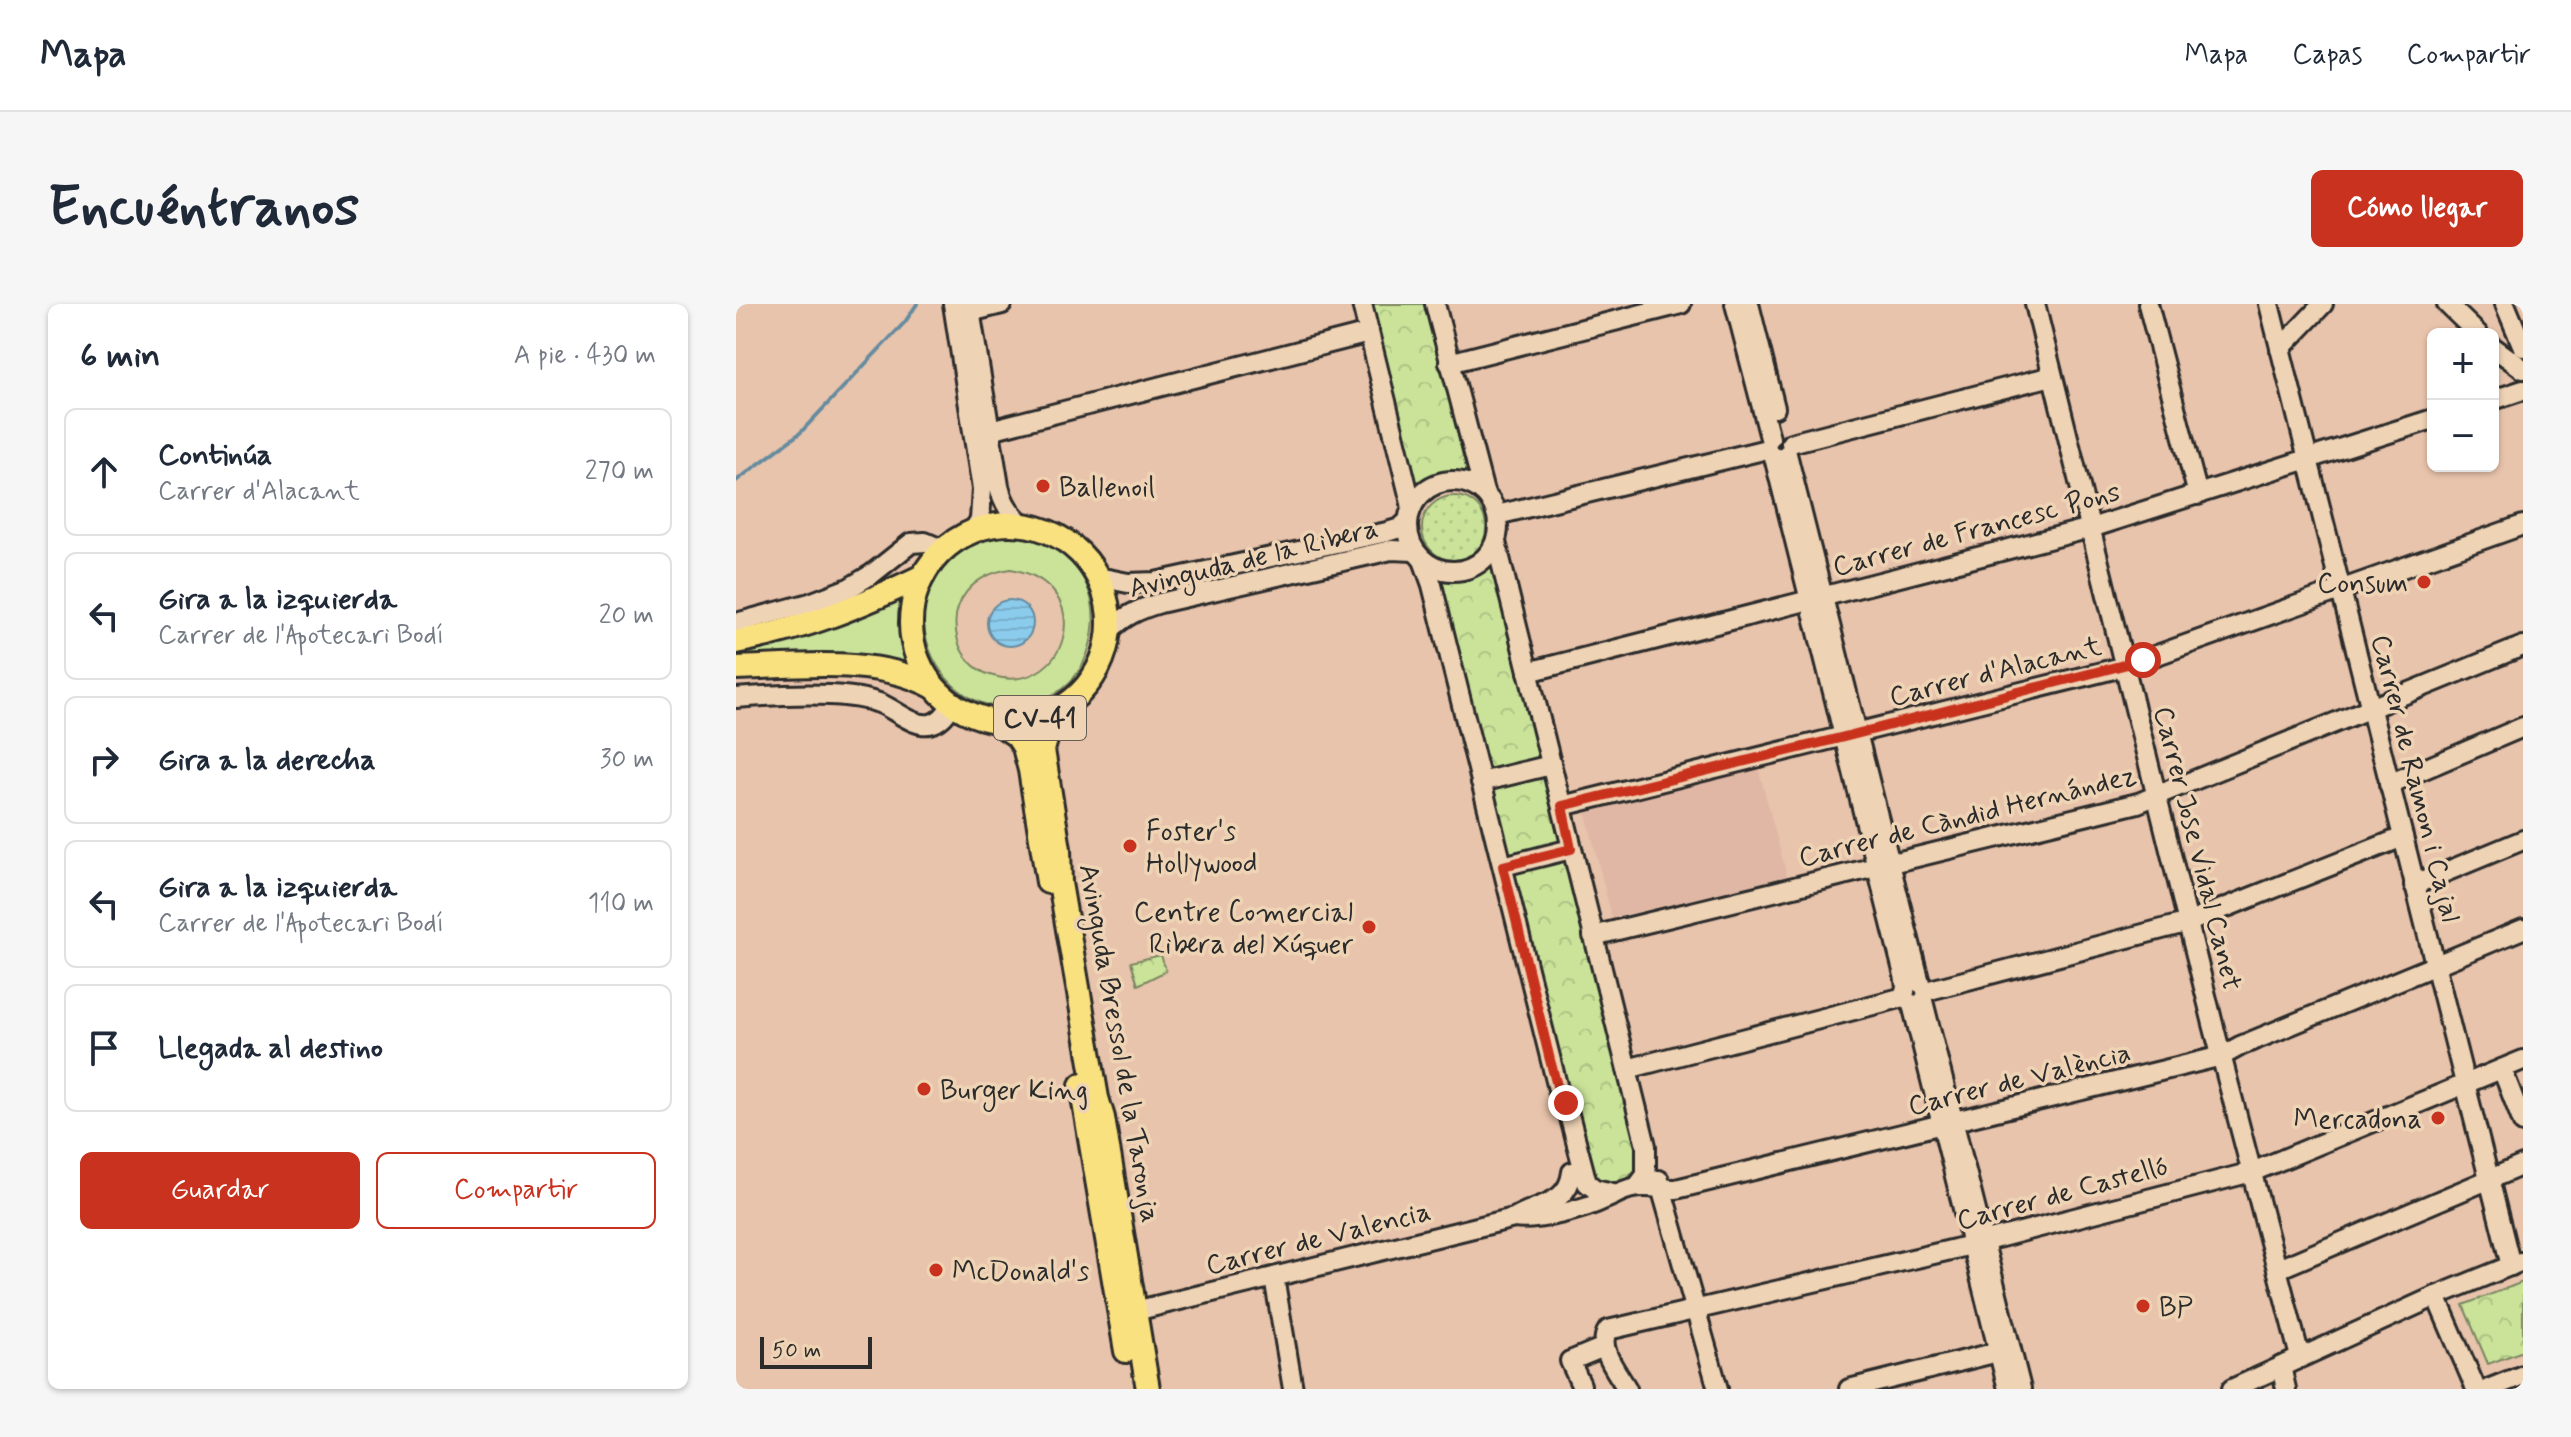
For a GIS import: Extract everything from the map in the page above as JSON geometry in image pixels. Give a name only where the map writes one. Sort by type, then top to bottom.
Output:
[{"type":"main road","name":"CV-41","points":[[736,668],[864,668],[917,677],[973,715],[997,722],[1029,720],[1059,710],[1078,696],[1094,677],[1104,655],[1109,631],[1107,604],[1098,577],[1084,558],[1067,542],[1046,531],[1023,525],[989,527],[972,532],[944,550],[923,576],[915,598],[913,633],[922,667],[934,687]]},
{"type":"main road","name":"CV-41","points":[[736,642],[845,612],[923,576]]},
{"type":"main road","name":"Avinguda Bressol de la Taronja","points":[[1059,710],[1044,742],[1045,768],[1059,849],[1060,883],[1148,1389]]},
{"type":"main road","name":"Avinguda Bressol de la Taronja","points":[[997,722],[1020,741],[1030,770],[1133,1389]]},
{"type":"street","points":[[953,304],[982,489],[980,520],[972,532]]},
{"type":"street","points":[[1002,304],[970,308],[1003,501],[1010,514],[1023,525]]},
{"type":"street","points":[[1362,304],[1410,514],[1411,542],[1432,585],[1559,1093],[1557,1111],[1571,1177],[1584,1199],[1592,1203]]},
{"type":"street","points":[[1419,556],[1436,568],[1464,570],[1478,565],[1488,555],[1499,529],[1497,515],[1484,492],[1435,304]]},
{"type":"street","points":[[1449,363],[1681,304]]},
{"type":"street","points":[[1735,304],[1778,446],[1884,866],[1977,1243],[2008,1389]]},
{"type":"street","points":[[1749,304],[1778,446]]},
{"type":"street","name":"Carrer Jose Vidal Canet","points":[[2035,304],[2156,796],[2300,1357]]},
{"type":"street","points":[[2148,304],[2198,495]]},
{"type":"street","name":"Carrer de Ramon i Cajal","points":[[2269,304],[2414,885],[2491,1179],[2517,1264]]},
{"type":"street","points":[[2280,349],[2323,304]]},
{"type":"street","points":[[2447,304],[2472,328]]},
{"type":"street","points":[[2505,304],[2523,347]]},
{"type":"street","points":[[990,430],[1369,333]]},
{"type":"street","points":[[2499,351],[2523,369]]},
{"type":"street","points":[[1497,515],[2052,376]]},
{"type":"street","points":[[2499,398],[2523,390]]},
{"type":"street","name":"Carrer de Francesc Pons","points":[[1528,672],[2091,528],[2427,421]]},
{"type":"street","points":[[1410,514],[1419,495],[1430,486],[1444,481],[1472,484],[1484,492]]},
{"type":"street","name":"Avinguda de la Ribera","points":[[1098,577],[1128,583],[1155,582],[1387,532],[1400,528],[1410,514]]},
{"type":"street","name":"Carrer d'Alacant","points":[[1562,806],[2126,666],[2523,525]]},
{"type":"street","points":[[736,623],[810,603],[849,588],[911,543],[919,541],[944,550]]},
{"type":"street","points":[[1496,542],[1646,1146],[1646,1175],[1637,1187]]},
{"type":"street","name":"Avinguda de la Ribera","points":[[1109,631],[1122,618],[1160,603],[1391,550],[1419,556]]},
{"type":"street","name":"Carrer de Càndid Hernández","points":[[1593,936],[2156,796],[2523,646]]},
{"type":"street","points":[[736,698],[778,695],[869,700],[929,725],[941,719],[953,704]]},
{"type":"street","points":[[2389,784],[2523,727]]},
{"type":"street","points":[[1481,782],[1551,765]]},
{"type":"street","points":[[1627,1069],[2189,922],[2403,837]]},
{"type":"street","points":[[2414,885],[2523,840]]},
{"type":"street","points":[[1503,866],[1571,849]]},
{"type":"street","name":"Carrer de València","points":[[1514,1218],[1525,1220],[1606,1199],[1613,1193],[1637,1187],[1676,1189],[2222,1056],[2523,929]]},
{"type":"street","name":"Carrer de Castelló","points":[[1581,1385],[1570,1361],[1604,1341],[1608,1330],[1977,1243],[2252,1172],[2523,1060]]},
{"type":"street","points":[[2502,1069],[2523,1123]]},
{"type":"street","points":[[1559,1093],[1566,1103],[1587,1183],[1600,1191],[1613,1193]]},
{"type":"street","points":[[1646,1146],[1651,1151],[1718,1389]]},
{"type":"street","points":[[2278,1269],[2523,1165]]},
{"type":"street","points":[[1514,1218],[1523,1211],[1553,1203],[1571,1177]]},
{"type":"street","name":"Carrer de Valencia","points":[[1135,1311],[1514,1218]]},
{"type":"street","points":[[1977,1243],[2021,1389]]},
{"type":"street","points":[[2232,1389],[2436,1296],[2517,1264]]},
{"type":"street","points":[[1274,1277],[1293,1389]]},
{"type":"street","points":[[2436,1296],[2476,1389]]},
{"type":"street","points":[[1604,1341],[1627,1389]]},
{"type":"street","points":[[1849,1389],[1998,1352]]},
{"type":"street","points":[[2281,1366],[2286,1389]]},
{"type":"street","points":[[2488,1389],[2523,1375]]},
{"type":"shaded area","points":[[1758,767],[1787,876],[1612,918],[1586,814],[1589,809]]},
{"type":"green space","points":[[1370,304],[1426,304],[1468,476],[1440,477],[1417,488]]},
{"type":"green space","points":[[1448,496],[1460,496],[1477,505],[1484,516],[1484,540],[1477,551],[1460,560],[1448,560],[1436,555],[1427,546],[1422,534],[1422,522],[1427,510],[1436,501]]},
{"type":"green space","points":[[1001,535],[1024,536],[1051,546],[1079,572],[1093,606],[1090,644],[1076,675],[1056,693],[1006,708],[973,699],[947,678],[930,649],[924,616],[932,583],[957,555]],"holes":[[[1011,569],[1039,579],[1057,596],[1064,616],[1063,637],[1054,657],[1038,671],[1017,678],[990,675],[979,670],[970,662],[958,641],[956,614],[966,592],[986,577]]]},
{"type":"green space","points":[[1489,563],[1493,569],[1640,1163],[1628,1178],[1614,1186],[1592,1181],[1440,588],[1441,579],[1468,576]]},
{"type":"green space","points":[[903,598],[899,627],[906,666],[736,660],[736,648],[819,627]]},
{"type":"green space","points":[[1161,955],[1166,971],[1138,985],[1131,962]]},
{"type":"green space","points":[[2523,1282],[2523,1351],[2488,1364],[2463,1305]]},
{"type":"water","points":[[1010,600],[1026,607],[1033,623],[1026,639],[1010,646],[994,639],[987,623],[994,607]]},
{"type":"waterway","points":[[736,481],[800,433],[905,322],[917,304]]},
{"type":"place","name":"Ballenoil","points":[[1043,486]]},
{"type":"place","name":"Consum","points":[[2424,582]]},
{"type":"place","name":"Foster's Hollywood","points":[[1130,846]]},
{"type":"place","name":"Centre Comercial Ribera del Xúquer","points":[[1369,927]]},
{"type":"place","name":"Burger King","points":[[924,1089]]},
{"type":"place","name":"Mercadona","points":[[2438,1118]]},
{"type":"place","name":"McDonald's","points":[[936,1270]]},
{"type":"place","name":"BP","points":[[2143,1306]]},
{"type":"route","points":[[1566,1103],[1559,1093],[1550,1060],[1503,866],[1571,849],[1562,806],[2143,660]]}]
